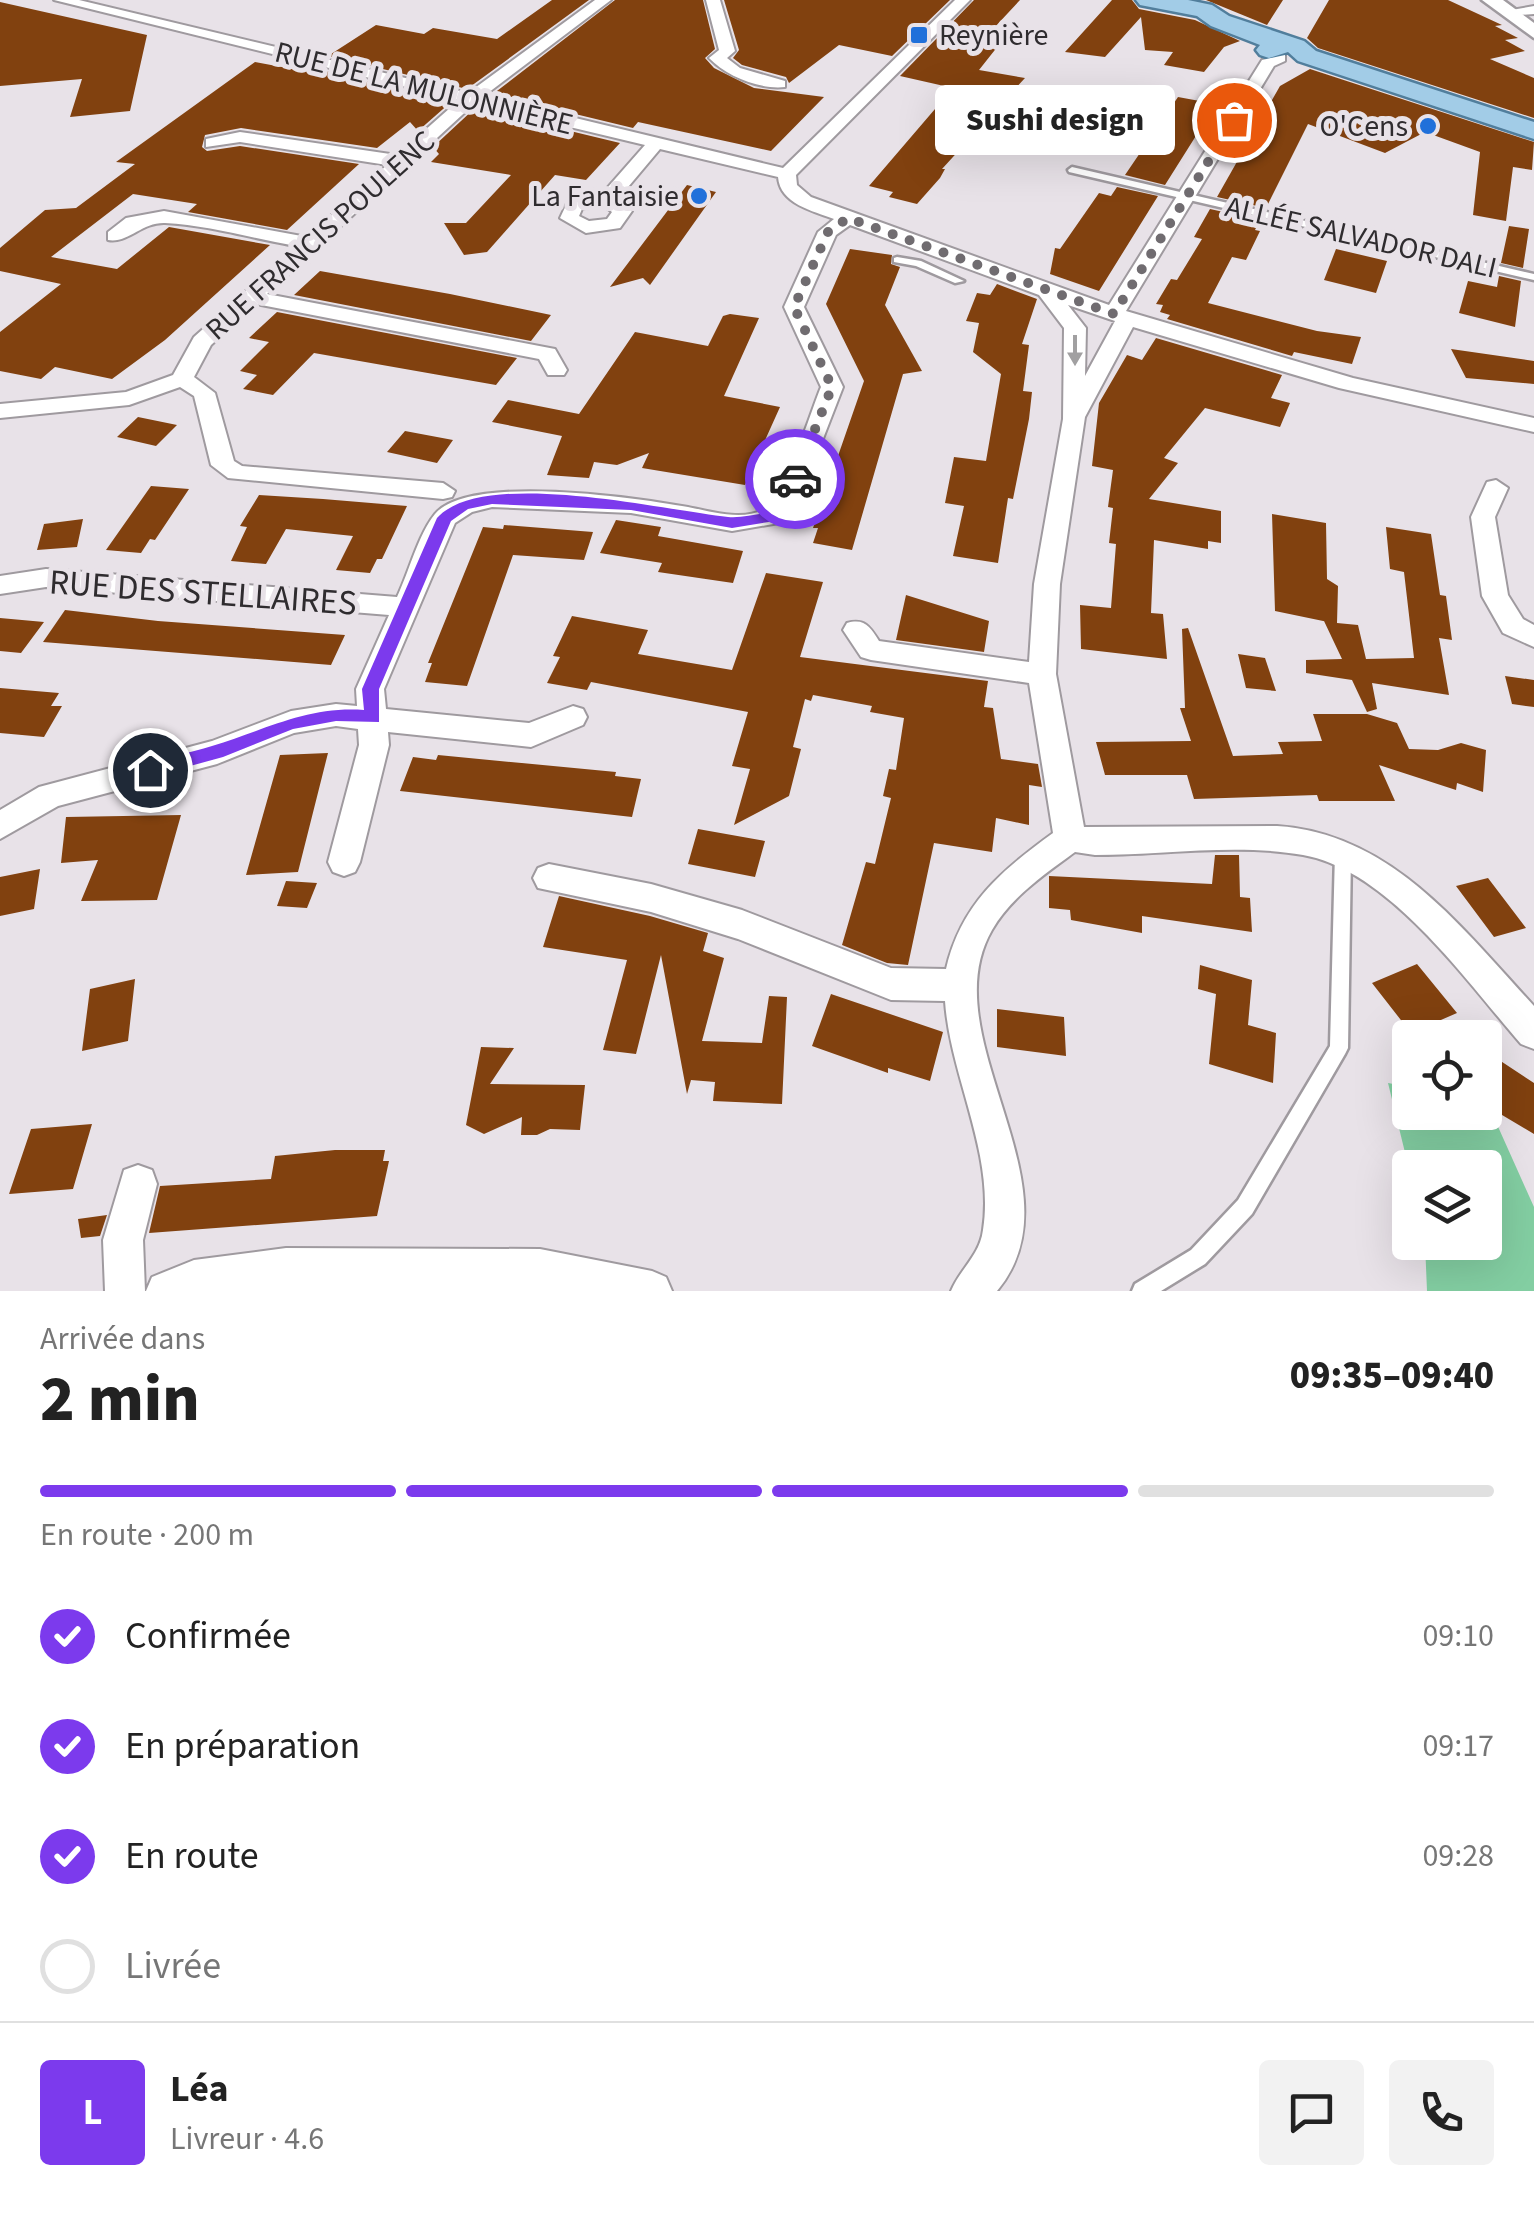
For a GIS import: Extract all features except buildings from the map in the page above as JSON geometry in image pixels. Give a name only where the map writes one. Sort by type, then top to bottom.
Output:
[{"type":"main road","points":[[1128,0],[1193,12]]},
{"type":"main road","points":[[1148,0],[1193,12],[1285,52],[1534,130]]},
{"type":"street","name":"RUE DE LA MULONNIÈRE","points":[[61,0],[786,174]]},
{"type":"street","name":"RUE FRANCIS POULENC","points":[[182,379],[202,342],[399,162],[470,99],[604,0]]},
{"type":"street","points":[[712,0],[727,42],[727,52],[717,58],[734,71],[778,84]]},
{"type":"street","points":[[963,0],[786,174],[788,187],[804,201],[1210,347],[1344,384],[1534,425]]},
{"type":"street","points":[[1499,6],[1534,10]]},
{"type":"street","points":[[1499,6],[1534,32]]},
{"type":"street","points":[[1074,419],[1121,316],[1188,197],[1268,63],[1285,52]]},
{"type":"street","points":[[212,143],[240,137],[399,162]]},
{"type":"street","points":[[607,200],[654,144]]},
{"type":"street","points":[[114,236],[133,222],[164,216],[310,243]]},
{"type":"street","points":[[0,411],[129,398],[182,379],[204,393],[223,465],[236,473],[454,498],[631,505],[732,523],[770,518],[788,498],[832,387],[794,307],[828,232],[848,218]]},
{"type":"street","points":[[1046,291],[1075,328],[1074,419],[1047,584],[1042,674],[1070,838]]},
{"type":"street","points":[[250,297],[547,354],[556,370]]},
{"type":"street","points":[[1496,488],[1484,518],[1495,596],[1513,626],[1534,637]]},
{"type":"street","points":[[344,862],[374,745],[370,689],[454,498]]},
{"type":"street","name":"RUE DES STELLAIRES","points":[[0,585],[46,578],[406,607]]},
{"type":"street","points":[[857,630],[871,650],[1042,674]]},
{"type":"street","points":[[0,826],[50,796],[217,752],[291,722],[336,715],[532,735],[573,717]]},
{"type":"street","points":[[982,1289],[1002,1254],[1006,1200],[970,1057],[960,985],[974,931],[1012,882],[1070,838],[1094,842],[1304,841],[1344,852],[1383,875],[1419,908],[1534,1032]]},
{"type":"street","points":[[549,878],[651,898],[742,925],[892,984],[960,985]]},
{"type":"street","points":[[125,1291],[123,1240],[138,1184]]},
{"type":"street","points":[[166,1291],[194,1280],[267,1270],[344,1268],[540,1269],[652,1291]]},
{"type":"lane","name":"ALLÉE SALVADOR DALI","points":[[1072,170],[1534,277]]},
{"type":"lane","points":[[896,260],[918,263],[959,280]]},
{"type":"lane","points":[[1142,1291],[1198,1257],[1245,1207],[1340,1048],[1344,852]]},
{"type":"green space","points":[[1399,1130],[1500,1130],[1534,1207],[1534,1291],[1427,1291],[1426,1260],[1502,1260],[1502,1150],[1404,1150]]},
{"type":"way so far","points":[[795,479],[832,387],[794,307],[828,232],[848,218],[977,268],[1114,314],[1234,120]]},
{"type":"place","name":"Reynière","points":[[919,35]]},
{"type":"place","name":"Sushi design","points":[[1234,120]]},
{"type":"place","name":"O'Cens","points":[[1428,126]]},
{"type":"place","name":"La Fantaisie","points":[[699,196]]},
{"type":"route","points":[[150,770],[217,752],[291,722],[336,715],[373,718],[370,689],[444,518],[464,504],[492,499],[631,505],[732,523],[770,518],[788,498],[795,479]]}]
